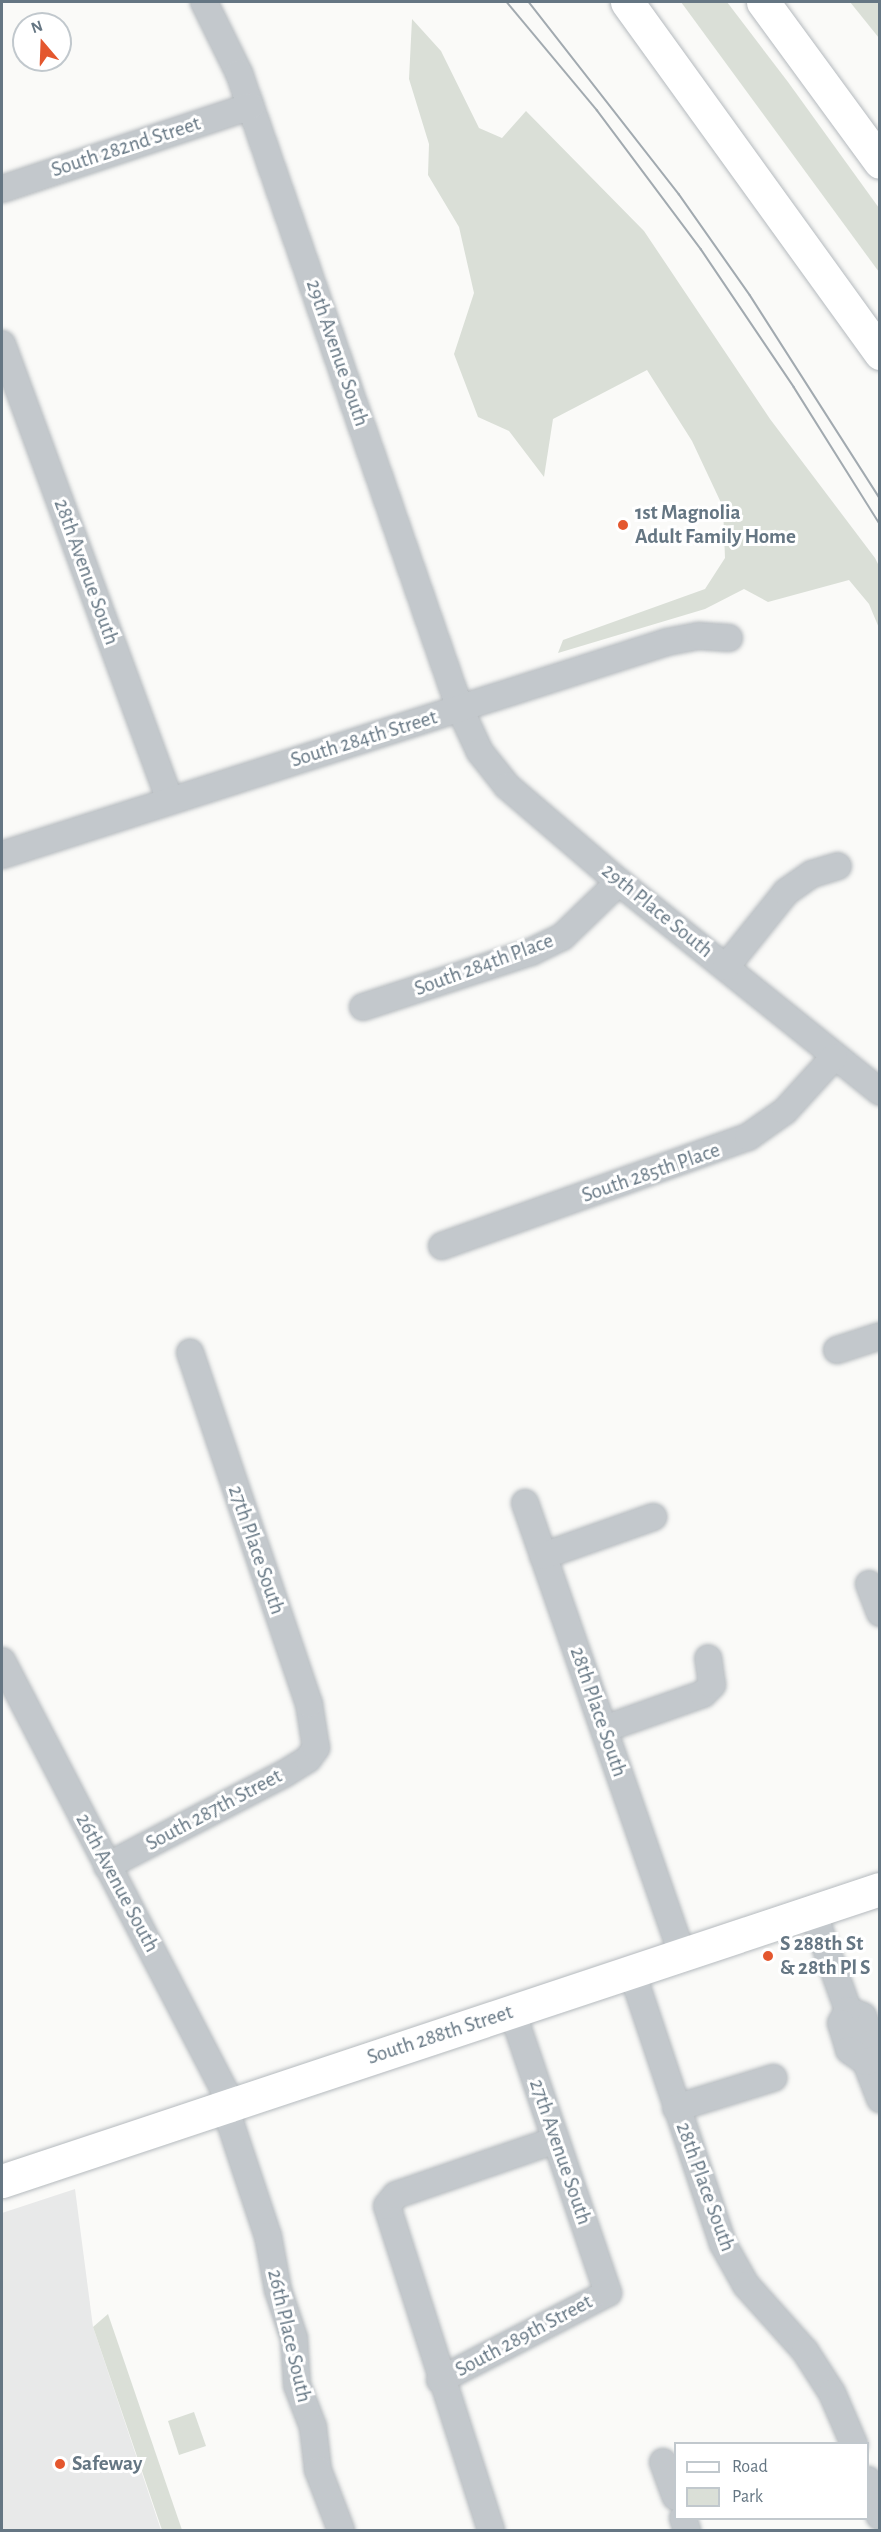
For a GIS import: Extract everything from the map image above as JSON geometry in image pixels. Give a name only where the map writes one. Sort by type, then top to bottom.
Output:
[{"type":"main road","points":[[627,2],[879,353]]},
{"type":"main road","points":[[763,2],[879,162]]},
{"type":"main road","name":"South 288th Street","points":[[2,2181],[879,1889]]},
{"type":"street","name":"29th Avenue South","points":[[204,2],[224,37],[251,106],[460,709]]},
{"type":"street","name":"South 282nd Street","points":[[2,189],[251,106]]},
{"type":"street","name":"28th Avenue South","points":[[2,344],[170,800]]},
{"type":"street","name":"South 284th Street","points":[[2,855],[667,642],[699,636],[729,638]]},
{"type":"street","name":"29th Place South","points":[[460,709],[480,752],[507,786],[620,882],[879,1092]]},
{"type":"street","points":[[726,967],[786,892],[812,874],[838,866]]},
{"type":"street","name":"South 284th Place","points":[[363,1007],[531,952],[562,938],[588,916],[620,882]]},
{"type":"street","name":"South 285th Place","points":[[442,1246],[747,1137],[785,1112],[834,1057]]},
{"type":"street","points":[[837,1350],[879,1336]]},
{"type":"street","name":"27th Place South","points":[[190,1353],[309,1704],[316,1748]]},
{"type":"street","name":"28th Place South","points":[[525,1503],[682,1955]]},
{"type":"street","points":[[543,1556],[653,1517]]},
{"type":"street","points":[[870,1584],[879,1613]]},
{"type":"street","points":[[604,1729],[703,1694],[712,1685],[708,1658]]},
{"type":"street","name":"26th Avenue South","points":[[2,1661],[229,2106]]},
{"type":"street","name":"South 287th Street","points":[[107,1866],[284,1774],[308,1759],[316,1748]]},
{"type":"street","points":[[813,1912],[848,2010],[863,2016],[872,2043],[879,2099]]},
{"type":"street","name":"28th Place South","points":[[632,1972],[711,2214],[733,2263],[746,2285],[805,2351],[832,2393],[853,2442]]},
{"type":"street","name":"27th Avenue South","points":[[512,2011],[608,2292]]},
{"type":"street","points":[[676,2108],[772,2078]]},
{"type":"street","name":"26th Place South","points":[[229,2106],[268,2236],[278,2290],[294,2338],[297,2385],[313,2427],[318,2470],[341,2530]]},
{"type":"street","points":[[491,2530],[440,2380],[391,2224],[389,2202],[405,2191],[556,2140]]},
{"type":"street","name":"South 289th Street","points":[[440,2380],[608,2292]]},
{"type":"street","points":[[663,2462],[674,2494]]},
{"type":"street","points":[[869,2487],[879,2516]]},
{"type":"shaded area","points":[[75,2189],[93,2327],[161,2530],[2,2530],[2,2213]]},
{"type":"green space","points":[[681,2],[727,2],[788,82],[879,208],[879,272]]},
{"type":"green space","points":[[850,2],[879,2],[879,38]]},
{"type":"green space","points":[[412,19],[441,51],[479,128],[502,138],[526,111],[644,231],[770,419],[875,558],[879,566],[879,628],[869,604],[849,580],[768,602],[744,589],[705,609],[558,653],[563,640],[705,589],[725,558],[723,507],[692,441],[647,370],[553,419],[544,477],[509,431],[478,417],[454,354],[474,293],[459,227],[428,175],[429,144],[409,79]]},
{"type":"green space","points":[[108,2314],[182,2530],[162,2530],[93,2327]]},
{"type":"green space","points":[[194,2412],[206,2446],[179,2455],[168,2421]]},
{"type":"tram line","points":[[507,2],[597,110],[701,249],[794,387],[880,524]]},
{"type":"tram line","points":[[529,2],[679,194],[750,295],[880,498]]},
{"type":"place","name":"1st Magnolia Adult Family Home","points":[[623,525]]},
{"type":"place","name":"S 288th St & 28th Pl S","points":[[768,1956]]},
{"type":"place","name":"Safeway","points":[[60,2464]]}]
